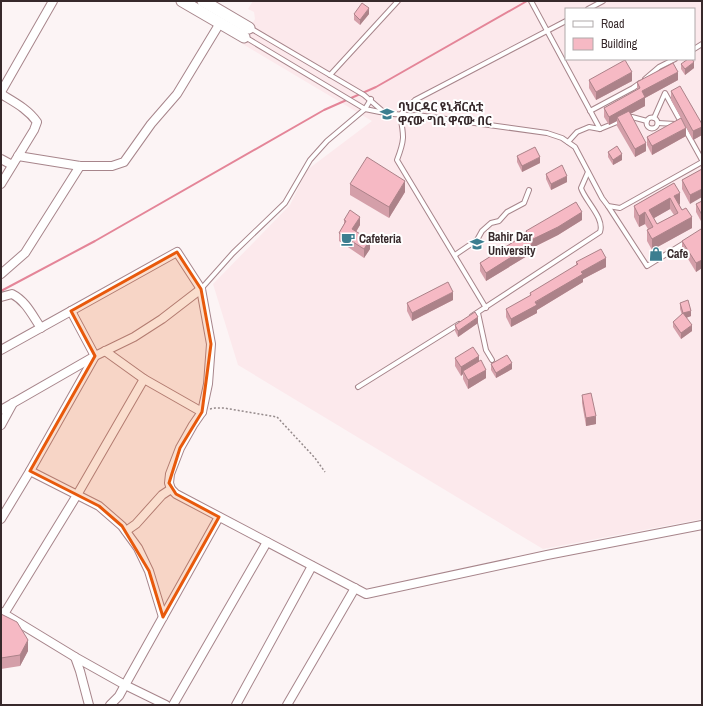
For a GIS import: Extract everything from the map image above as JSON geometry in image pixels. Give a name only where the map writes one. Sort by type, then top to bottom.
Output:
[{"type":"street","points":[[1,184],[34,130],[37,122],[23,108],[1,93],[53,1]]},
{"type":"street","points":[[182,1],[220,23],[247,33]]},
{"type":"street","points":[[203,1],[247,33]]},
{"type":"street","points":[[18,156],[80,166],[112,166],[124,162],[151,124],[178,94],[220,23]]},
{"type":"street","points":[[1,159],[12,165]]},
{"type":"street","points":[[1,274],[25,253],[80,166]]},
{"type":"street","points":[[1,350],[177,252],[201,289],[211,344],[208,384],[202,412],[193,425],[170,474],[169,483],[171,489],[176,494],[218,517],[366,594],[547,555],[702,525]]},
{"type":"street","points":[[1,410],[95,356],[134,337],[162,320],[201,289]]},
{"type":"street","points":[[1,297],[12,294],[19,297],[41,328]]},
{"type":"street","points":[[71,311],[95,356]]},
{"type":"street","points":[[105,351],[144,379],[202,412]]},
{"type":"street","points":[[1,518],[30,471],[95,356]]},
{"type":"street","points":[[144,379],[77,495],[2,613],[75,657],[166,705]]},
{"type":"street","points":[[1,425],[14,402]]},
{"type":"street","points":[[30,471],[99,506],[122,526],[138,548],[149,572],[163,617]]},
{"type":"street","points":[[126,531],[136,524],[162,495],[171,489]]},
{"type":"street","points":[[110,705],[119,696],[126,685],[218,517]]},
{"type":"street","points":[[173,705],[267,542]]},
{"type":"street","points":[[236,705],[312,566]]},
{"type":"street","points":[[287,705],[355,588]]},
{"type":"street","points":[[75,657],[82,676],[89,705]]},
{"type":"lane","points":[[330,75],[398,1]]},
{"type":"lane","points":[[531,1],[600,129]]},
{"type":"lane","points":[[590,8],[603,1]]},
{"type":"lane","points":[[400,116],[415,100],[565,22]]},
{"type":"lane","points":[[247,33],[330,75],[371,99],[387,114]]},
{"type":"lane","points":[[247,33],[333,91],[365,109],[400,116],[417,115],[547,133],[562,138],[575,147],[602,198],[647,266],[690,240]]},
{"type":"lane","points":[[590,111],[633,88],[659,67],[673,60]]},
{"type":"lane","points":[[568,142],[576,132],[589,127],[600,129],[622,119],[632,118],[647,121],[654,118],[665,93],[702,161],[620,208],[608,206]]},
{"type":"lane","points":[[201,289],[233,253],[285,203],[310,160],[327,141],[365,109],[371,99]]},
{"type":"lane","points":[[400,116],[404,135],[402,147],[397,160],[486,308]]},
{"type":"lane","points":[[632,118],[635,124]]},
{"type":"lane","points":[[654,118],[658,123]]},
{"type":"lane","points":[[647,121],[648,126],[656,130],[658,123]]},
{"type":"lane","points":[[658,123],[682,124]]},
{"type":"lane","points":[[671,130],[682,124]]},
{"type":"lane","points":[[358,387],[486,308],[600,232],[602,227],[598,217],[583,194],[581,188],[588,172]]},
{"type":"lane","points":[[455,255],[477,240],[482,231],[491,223],[499,221],[507,212],[524,203],[529,190]]},
{"type":"lane","points":[[478,313],[486,350],[492,360]]},
{"type":"path","points":[[202,412],[216,408],[224,408],[277,417],[316,458],[325,472]]},
{"type":"highlighted area","points":[[177,252],[201,289],[211,344],[202,412],[180,448],[169,483],[176,494],[219,517],[163,617],[149,571],[122,526],[99,506],[30,471],[95,356],[71,311]]},
{"type":"shaded area","name":"Bahir Dar University","points":[[253,1],[702,1],[702,519],[543,549],[238,365],[213,284],[290,205],[307,170],[372,121],[241,43],[255,19],[254,12],[248,9]]},
{"type":"building","points":[[362,3],[369,8],[360,20],[354,14]]},
{"type":"building","points":[[625,60],[632,72],[596,92],[589,80]]},
{"type":"building","points":[[687,60],[693,60],[694,62],[685,69],[681,64]]},
{"type":"building","points":[[673,63],[678,72],[642,91],[645,97],[609,117],[604,108],[640,88],[637,82]]},
{"type":"building","points":[[680,86],[702,124],[702,127],[693,131],[671,91]]},
{"type":"building","points":[[629,111],[646,143],[635,149],[617,117]]},
{"type":"building","points":[[681,118],[686,128],[652,146],[647,137]]},
{"type":"building","points":[[617,146],[622,154],[613,160],[608,152]]},
{"type":"building","points":[[535,147],[540,157],[522,166],[517,156]]},
{"type":"building","points":[[367,157],[405,181],[389,207],[350,184]]},
{"type":"building","points":[[562,165],[567,176],[551,184],[546,174]]},
{"type":"building","points":[[702,169],[702,189],[690,195],[682,180]]},
{"type":"building","points":[[674,183],[680,193],[674,196],[682,210],[686,208],[692,217],[652,239],[647,230],[653,227],[645,212],[639,216],[634,206]],"holes":[[[670,198],[678,213],[657,224],[649,210]]]},
{"type":"building","points":[[702,201],[702,215],[696,204]]},
{"type":"building","points":[[576,202],[582,212],[558,227],[531,240],[532,244],[486,273],[480,263],[526,234],[530,238],[526,231]]},
{"type":"building","points":[[350,210],[360,217],[352,229],[370,240],[364,249],[339,233]]},
{"type":"building","points":[[701,229],[702,260],[696,263],[682,241]]},
{"type":"building","points":[[601,249],[606,258],[581,272],[583,274],[535,302],[537,305],[511,319],[506,309],[531,295],[530,293],[578,264],[576,262]]},
{"type":"building","points":[[448,282],[453,292],[412,313],[407,303]]},
{"type":"building","points":[[688,300],[691,311],[683,313],[680,303]]},
{"type":"building","points":[[475,312],[478,317],[458,331],[455,325]]},
{"type":"building","points":[[683,313],[692,325],[681,333],[673,322]]},
{"type":"building","points":[[473,347],[479,356],[461,367],[455,358]]},
{"type":"building","points":[[507,355],[512,363],[496,373],[491,364]]},
{"type":"building","points":[[481,360],[486,370],[468,380],[463,371]]},
{"type":"building","points":[[591,393],[596,416],[586,418],[582,395]]},
{"type":"building","points":[[1,614],[17,622],[28,640],[20,655],[1,658]]},
{"type":"waterway","points":[[1,291],[95,241],[324,110],[376,87],[527,1]]},
{"type":"place","name":"ባህርዳር ዩኒቭርሲቲ ዋናው ግቢ ዋናው በር","points":[[387,114]]},
{"type":"place","name":"Cafeteria","points":[[348,239]]},
{"type":"place","name":"Bahir Dar University","points":[[477,244]]},
{"type":"place","name":"Cafe","points":[[656,254]]}]
